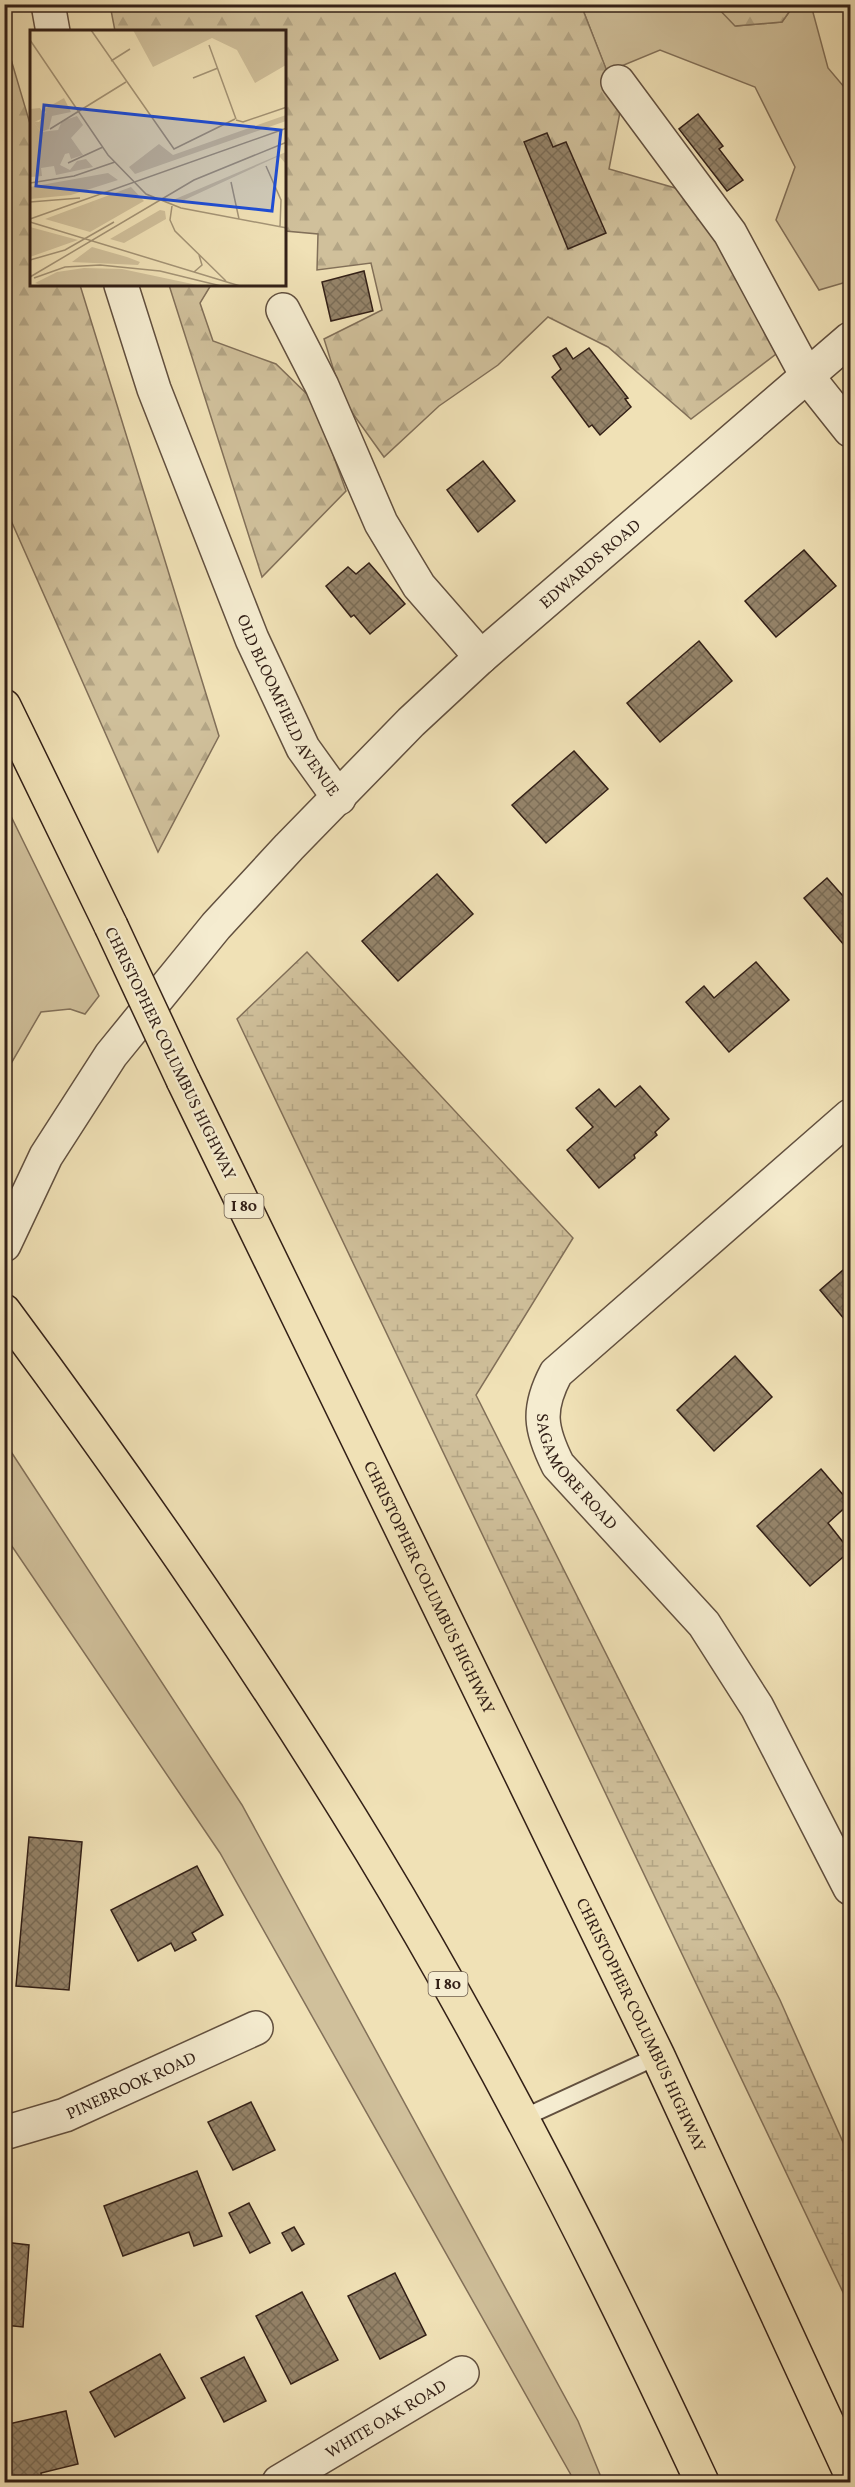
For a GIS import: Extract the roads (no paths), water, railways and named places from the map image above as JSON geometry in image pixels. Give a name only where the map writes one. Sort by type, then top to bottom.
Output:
[{"type":"highway","name":"CHRISTOPHER COLUMBUS HIGHWAY","points":[[4,705],[183,1080],[658,2056],[850,2472]]},
{"type":"highway","name":"I 80","points":[[4,1311],[229,1627],[304,1743],[437,1963],[523,2118],[591,2250],[702,2482]]},
{"type":"street","points":[[48,4],[53,30]]},
{"type":"street","points":[[618,82],[730,233],[807,376],[850,430]]},
{"type":"street","name":"OLD BLOOMFIELD AVENUE","points":[[4,1245],[46,1156],[111,1055],[216,926],[339,798],[303,748],[252,639],[154,389],[121,286]]},
{"type":"street","points":[[283,310],[322,386],[381,523],[419,586],[481,657]]},
{"type":"street","name":"EDWARDS ROAD","points":[[339,798],[411,722],[481,657],[850,339]]},
{"type":"street","name":"SAGAMORE ROAD","points":[[850,1116],[556,1373],[544,1395],[543,1419],[547,1443],[558,1465],[704,1624],[757,1707],[850,1888]]},
{"type":"street","name":"PINEBROOK ROAD","points":[[4,2133],[65,2115],[256,2028]]},
{"type":"street","name":"WHITE OAK ROAD","points":[[279,2482],[462,2373]]},
{"type":"lane","points":[[523,2118],[658,2056]]}]
